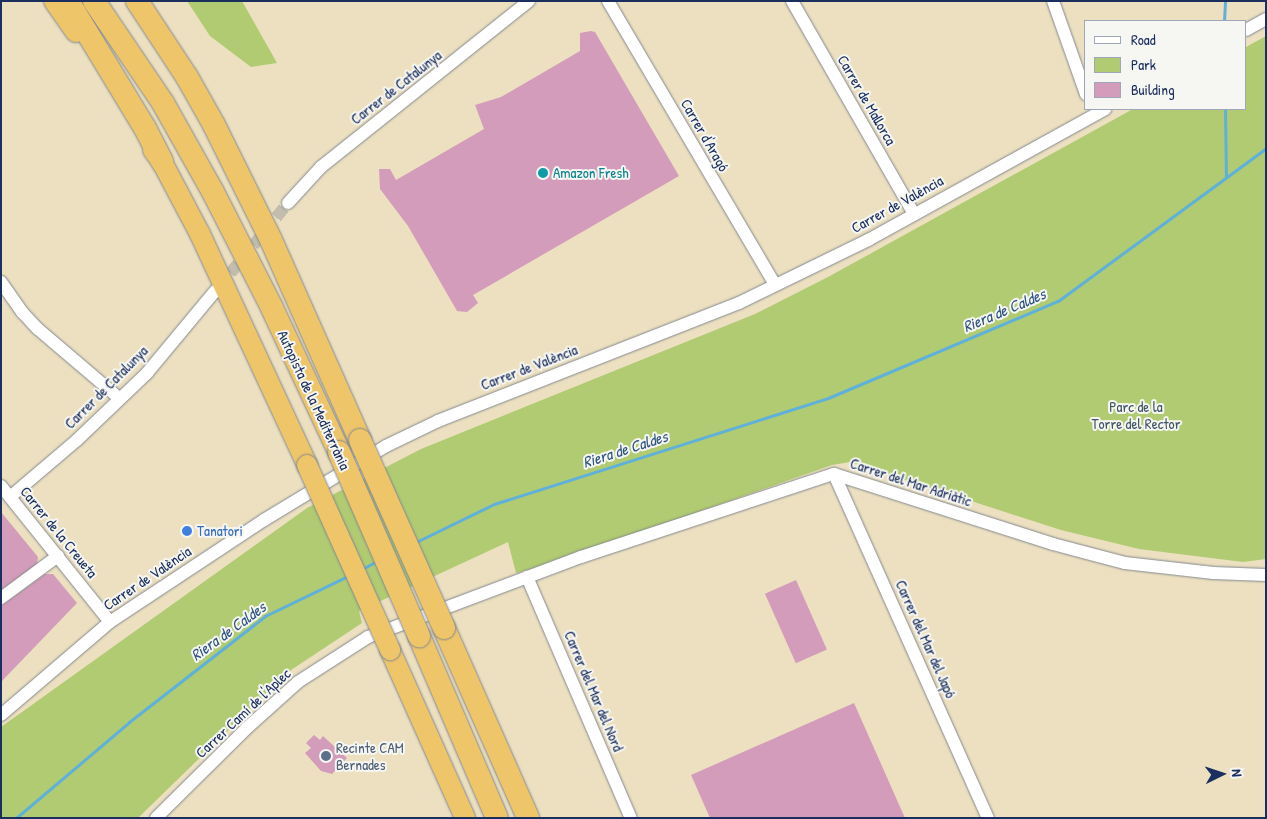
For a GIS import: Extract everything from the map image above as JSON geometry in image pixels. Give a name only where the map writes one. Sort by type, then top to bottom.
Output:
[{"type":"highway","points":[[54,1],[162,162]]},
{"type":"highway","points":[[68,1],[145,128],[219,273],[308,465],[465,818]]},
{"type":"highway","name":"Autopista de la Mediterrània","points":[[94,1],[163,103],[213,192],[272,308],[339,452],[497,818]]},
{"type":"highway","name":"Autopista de la Mediterrània","points":[[137,1],[187,77],[214,125],[274,248],[528,818]]},
{"type":"street","name":"Carrer de Catalunya","points":[[288,203],[321,167],[529,1]]},
{"type":"street","name":"Carrer d'Aragó","points":[[608,1],[774,285]]},
{"type":"street","name":"Carrer de Mallorca","points":[[792,1],[914,214]]},
{"type":"street","points":[[1053,1],[1084,88]]},
{"type":"street","points":[[1247,29],[1266,19]]},
{"type":"street","name":"Carrer de València","points":[[1,715],[110,622],[264,520],[386,446],[417,430],[740,302],[868,240],[1092,112]]},
{"type":"street","points":[[1,282],[22,312],[38,329],[120,398]]},
{"type":"street","name":"Carrer de Catalunya","points":[[10,497],[77,440],[147,372],[216,291]]},
{"type":"street","name":"Carrer del Mar Adriàtic","points":[[527,577],[581,557],[834,474],[1053,544],[1125,563],[1265,577]]},
{"type":"street","name":"Carrer del Mar del Japó","points":[[834,474],[988,818]]},
{"type":"street","name":"Carrer de la Creueta","points":[[1,486],[110,622]]},
{"type":"street","points":[[1,598],[58,556]]},
{"type":"street","name":"Carrer Camí de l'Aplec","points":[[156,818],[248,727],[298,682],[368,638],[527,577]]},
{"type":"street","name":"Carrer del Mar del Nord","points":[[527,577],[631,818]]},
{"type":"green space","points":[[187,1],[242,1],[277,63],[251,67],[210,36]]},
{"type":"green space","name":"Parc de la Torre del Rector","points":[[1266,36],[1266,559],[1243,562],[1139,549],[1061,530],[850,462],[832,465],[544,566],[516,573],[508,542],[359,611],[362,623],[288,672],[138,818],[1,818],[1,727],[307,508],[421,449],[755,314],[828,277],[1131,110],[1247,110],[1247,46]]},
{"type":"building","name":"Amazon Fresh","points":[[595,32],[679,176],[473,295],[478,303],[467,312],[457,311],[408,226],[380,189],[379,169],[390,169],[396,180],[484,129],[475,105],[501,97],[580,51],[580,33]]},
{"type":"building","points":[[1,512],[38,557],[37,564],[1,591]]},
{"type":"building","points":[[45,574],[53,574],[77,603],[1,682],[1,606]]},
{"type":"building","points":[[796,580],[827,649],[796,663],[765,594]]},
{"type":"building","points":[[854,703],[905,818],[710,818],[691,775]]},
{"type":"building","name":"Recinte CAM Bernades","points":[[314,735],[320,740],[323,736],[347,758],[332,774],[321,771],[305,753],[311,748],[306,743]]},
{"type":"waterway","points":[[1224,20],[1225,1]]},
{"type":"waterway","points":[[1225,110],[1226,177]]},
{"type":"waterway","name":"Riera de Caldes","points":[[414,543],[494,504],[828,398],[1058,301],[1266,148]]},
{"type":"waterway","name":"Riera de Caldes","points":[[362,569],[377,561]]},
{"type":"waterway","name":"Riera de Caldes","points":[[16,818],[129,722],[265,616],[350,575]]},
{"type":"tunnel","points":[[219,287],[288,203]]},
{"type":"place","name":"Amazon Fresh","points":[[543,173]]},
{"type":"place","name":"Tanatori","points":[[187,531]]},
{"type":"place","name":"Recinte CAM Bernades","points":[[326,756]]}]
